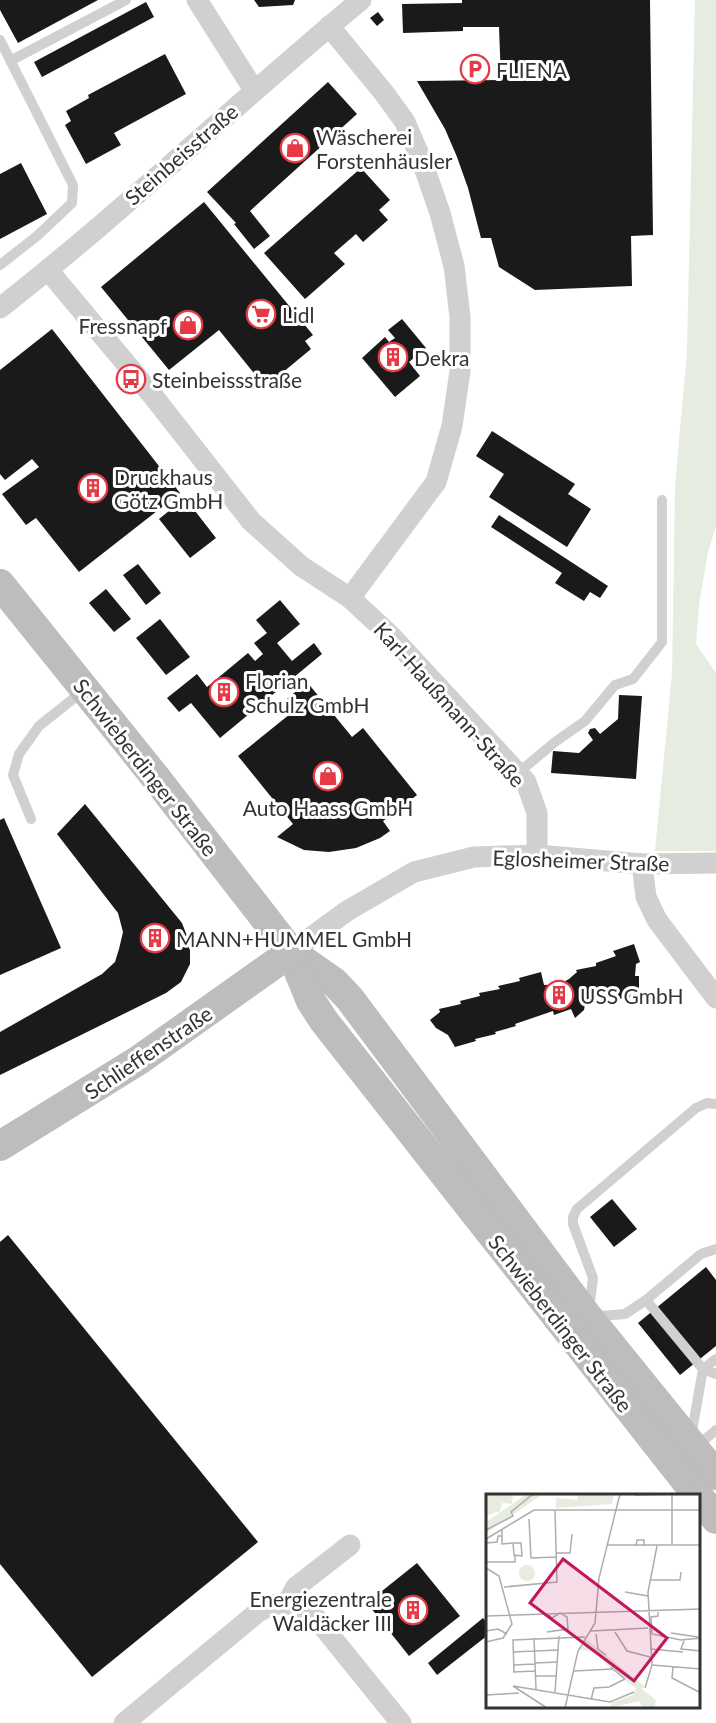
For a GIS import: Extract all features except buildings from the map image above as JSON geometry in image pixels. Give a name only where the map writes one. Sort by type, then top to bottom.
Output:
[{"type":"main road","name":"Schwieberdinger Straße","points":[[0,584],[291,952],[334,982],[350,999],[588,1317],[700,1440],[716,1475]]},
{"type":"main road","name":"Schwieberdinger Straße","points":[[291,952],[315,1008],[696,1494]]},
{"type":"main road","name":"Schlieffenstraße","points":[[0,1146],[139,1060],[291,952]]},
{"type":"main road","points":[[426,1151],[449,1132]]},
{"type":"main road","name":"Schwieberdinger Straße","points":[[701,1500],[716,1519]]},
{"type":"street","points":[[197,0],[254,90]]},
{"type":"street","name":"Steinbeisstraße","points":[[0,308],[48,270],[360,0]]},
{"type":"street","points":[[329,26],[405,122],[440,213],[454,266],[460,317],[460,371],[453,426],[436,482],[350,598]]},
{"type":"street","name":"Karl-Haußmann-Straße","points":[[48,270],[153,396],[251,521],[301,566],[350,598],[390,635],[526,782],[537,813],[537,855]]},
{"type":"street","name":"Eglosheimer Straße","points":[[291,952],[347,911],[414,872],[474,857],[537,855],[642,864],[716,863]]},
{"type":"street","points":[[642,864],[646,897],[657,920],[716,998]]},
{"type":"street","points":[[287,1604],[296,1587],[350,1545]]},
{"type":"street","points":[[124,1723],[258,1612],[270,1605],[287,1604],[298,1605],[316,1618],[401,1723]]},
{"type":"lane","points":[[10,61],[126,0]]},
{"type":"lane","points":[[0,40],[73,185],[72,203],[37,236],[0,265]]},
{"type":"lane","points":[[518,773],[555,742],[585,721],[615,685],[633,679],[662,642],[662,500]]},
{"type":"lane","points":[[31,819],[13,775],[19,754],[39,726],[85,689]]},
{"type":"lane","points":[[716,1104],[707,1103],[696,1108],[577,1209],[573,1217],[573,1224],[593,1278],[588,1317],[625,1314],[646,1300],[701,1254],[716,1249]]},
{"type":"lane","points":[[646,1300],[703,1369],[716,1374]]},
{"type":"lane","points":[[703,1369],[716,1359]]},
{"type":"lane","points":[[700,1440],[703,1369]]},
{"type":"shaded area","points":[[695,0],[716,0],[716,526],[708,552],[699,604],[696,644],[716,673],[716,851],[655,851],[672,674],[675,486],[687,351]]},
{"type":"place","name":"FLIENA","points":[[475,69]]},
{"type":"place","name":"Wäscherei Forstenhäusler","points":[[295,148]]},
{"type":"place","name":"Lidl","points":[[261,314]]},
{"type":"place","name":"Fressnapf","points":[[188,325]]},
{"type":"place","name":"Dekra","points":[[393,357]]},
{"type":"place","name":"Steinbeissstraße","points":[[131,379]]},
{"type":"place","name":"Druckhaus Götz GmbH","points":[[93,488]]},
{"type":"place","name":"Florian Schulz GmbH","points":[[224,692]]},
{"type":"place","name":"Auto Haass GmbH","points":[[328,776]]},
{"type":"place","name":"MANN+HUMMEL GmbH","points":[[155,938]]},
{"type":"place","name":"USS GmbH","points":[[559,995]]},
{"type":"place","name":"Energiezentrale Waldäcker III","points":[[413,1610]]}]
